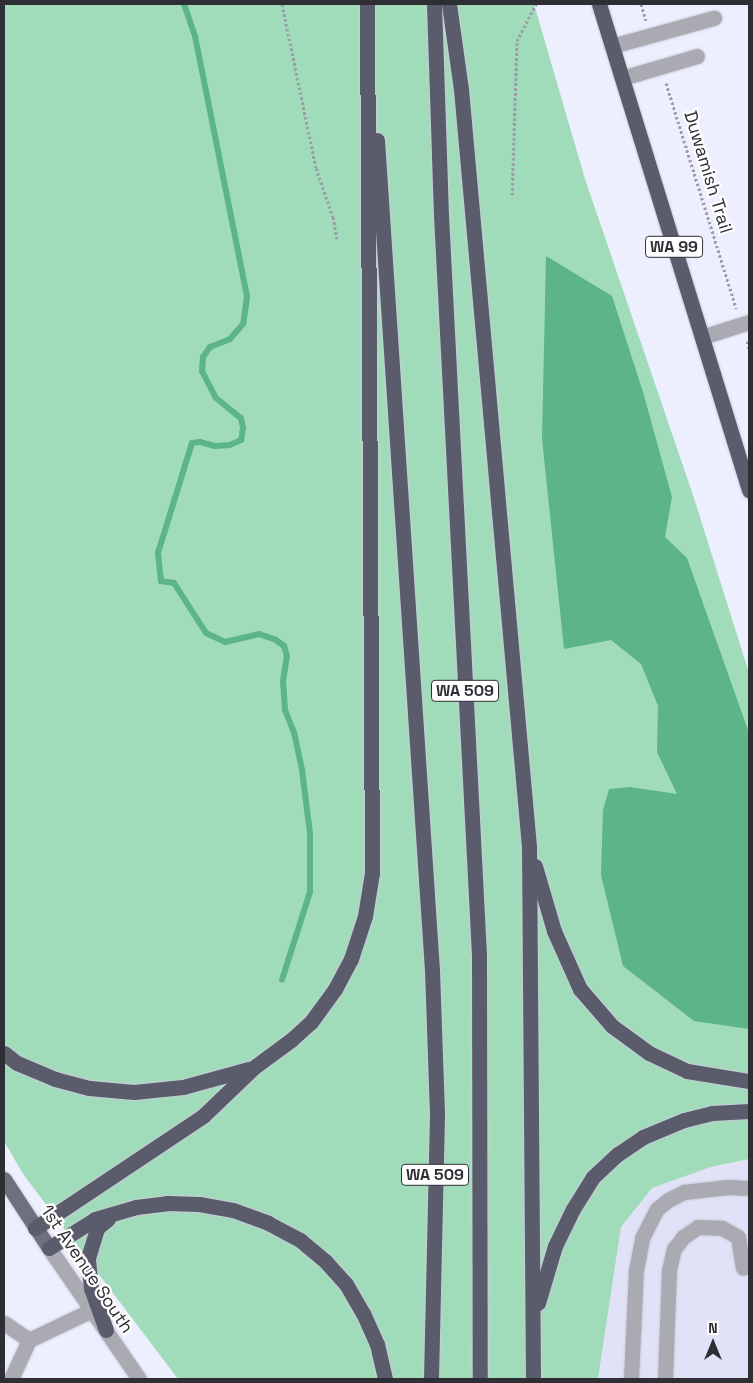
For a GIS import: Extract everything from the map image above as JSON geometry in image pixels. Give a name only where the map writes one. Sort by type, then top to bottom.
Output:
[{"type":"highway","points":[[35,1228],[203,1116],[253,1068],[291,1040],[311,1022],[335,989],[351,959],[366,916],[372,873],[368,4]]},
{"type":"highway","name":"WA 509","points":[[368,4],[432,970],[437,1115],[431,1379]]},
{"type":"highway","name":"WA 509","points":[[434,4],[441,215],[479,956],[480,1379]]},
{"type":"highway","points":[[449,4],[461,89],[529,847],[533,1379]]},
{"type":"highway","name":"WA 99","points":[[599,4],[702,337],[746,466],[749,490]]},
{"type":"highway","points":[[529,847],[554,931],[580,989],[612,1026],[649,1053],[687,1071],[749,1080]]},
{"type":"highway","points":[[4,1053],[17,1063],[55,1080],[89,1088],[134,1092],[182,1087],[253,1068]]},
{"type":"highway","points":[[534,1319],[555,1246],[573,1209],[593,1177],[618,1154],[643,1137],[684,1120],[712,1113],[749,1111]]},
{"type":"highway","points":[[49,1248],[95,1219],[117,1212],[167,1203],[199,1204],[234,1210],[268,1223],[300,1240],[326,1262],[346,1284],[377,1344],[386,1379]]},
{"type":"highway","points":[[106,1330],[91,1288],[88,1258],[96,1228],[117,1212]]},
{"type":"main road","name":"1st Avenue South","points":[[4,1179],[49,1248]]},
{"type":"street","points":[[612,46],[714,18]]},
{"type":"street","points":[[622,78],[697,56]]},
{"type":"street","points":[[702,337],[745,323]]},
{"type":"street","points":[[631,1379],[636,1270],[642,1238],[657,1209],[668,1200],[684,1192],[728,1187],[749,1188]]},
{"type":"street","points":[[665,1379],[668,1270],[674,1249],[683,1237],[698,1227],[722,1228],[738,1237],[743,1268]]},
{"type":"street","name":"1st Avenue South","points":[[49,1248],[139,1379]]},
{"type":"street","points":[[11,1379],[28,1340],[92,1310]]},
{"type":"street","points":[[4,1323],[28,1340]]},
{"type":"path","points":[[282,4],[316,168],[333,217],[337,240]]},
{"type":"path","points":[[512,195],[517,41],[536,4]]},
{"type":"path","points":[[641,4],[651,36]]},
{"type":"path","name":"Duwamish Trail","points":[[660,67],[745,323],[749,349]]},
{"type":"shaded area","points":[[4,4],[534,4],[585,179],[694,498],[749,673],[749,1159],[711,1167],[652,1188],[621,1227],[598,1379],[178,1379],[23,1174],[4,1141]]},
{"type":"shaded area","points":[[546,256],[612,296],[643,392],[672,497],[665,537],[687,558],[749,733],[749,1029],[694,1021],[623,966],[601,875],[603,810],[609,789],[630,787],[677,794],[657,752],[658,706],[641,664],[611,640],[564,649],[542,439]]},
{"type":"shaded area","points":[[749,1159],[749,1379],[598,1379],[621,1227],[652,1188],[711,1167]]},
{"type":"waterway","points":[[184,4],[195,36],[247,297],[243,324],[230,339],[210,347],[203,357],[202,371],[216,398],[241,418],[243,428],[241,440],[230,445],[215,446],[200,442],[192,443],[158,553],[161,581],[174,583],[206,633],[225,642],[259,634],[276,640],[284,646],[287,656],[283,681],[285,710],[294,732],[302,770],[310,833],[310,892],[282,980]]}]
